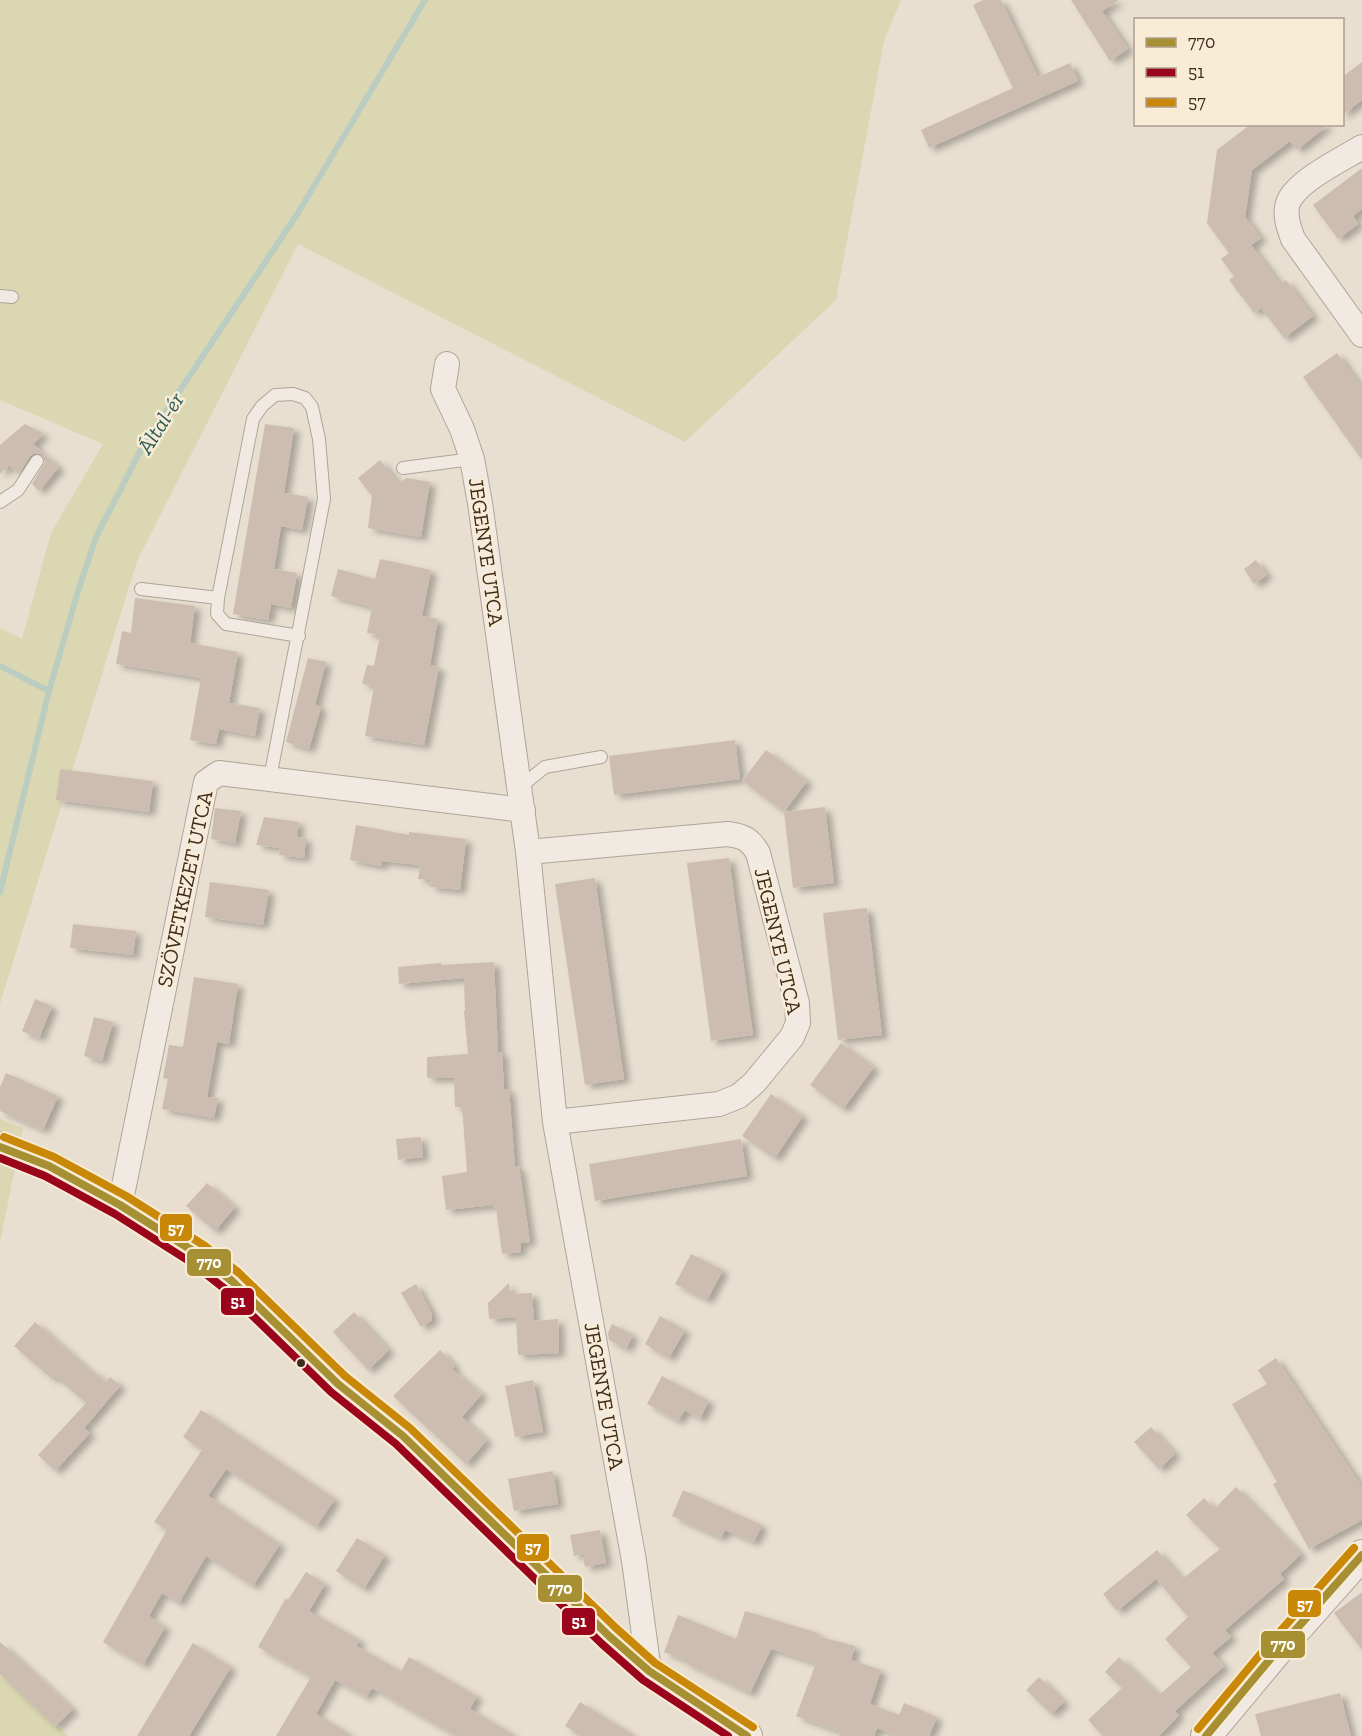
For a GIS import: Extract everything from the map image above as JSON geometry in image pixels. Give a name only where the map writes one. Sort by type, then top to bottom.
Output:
[{"type":"street","points":[[1362,147],[1298,188],[1288,203],[1287,221],[1293,239],[1362,335]]},
{"type":"street","name":"JEGENYE UTCA","points":[[447,364],[443,389],[462,429],[472,459],[480,503],[528,852],[555,1122],[634,1561],[649,1671]]},
{"type":"street","name":"SZÖVETKEZET UTCA","points":[[120,1205],[206,782],[219,773],[521,799]]},
{"type":"street","name":"JEGENYE UTCA","points":[[528,852],[728,834],[740,835],[751,841],[758,853],[797,1003],[798,1023],[792,1037],[754,1083],[739,1096],[719,1104],[555,1122]]},
{"type":"street","points":[[0,1147],[49,1166],[120,1205],[198,1254],[232,1281],[338,1383],[403,1436],[609,1636],[649,1671],[747,1736]]},
{"type":"street","points":[[1206,1736],[1276,1652],[1362,1555]]},
{"type":"lane","points":[[270,778],[299,636],[324,499],[312,407],[305,398],[293,394],[275,395],[262,406],[253,419],[218,598],[217,614],[226,624],[299,636]]},
{"type":"lane","points":[[403,468],[472,459]]},
{"type":"lane","points":[[0,502],[18,490],[37,461]]},
{"type":"lane","points":[[141,589],[218,598]]},
{"type":"lane","points":[[521,799],[545,767],[601,758]]},
{"type":"shaded area","points":[[0,0],[901,0],[884,41],[836,300],[685,442],[298,244],[137,561],[0,1004],[0,628],[22,639],[51,533],[103,444],[0,400]]},
{"type":"shaded area","points":[[0,1119],[23,1128],[0,1243]]},
{"type":"shaded area","points":[[0,1670],[68,1736],[0,1736]]},
{"type":"building","points":[[983,0],[1001,0],[1038,77],[1070,63],[1078,81],[929,148],[921,130],[1013,88],[973,5]]},
{"type":"building","points":[[1071,0],[1119,0],[1102,11],[1128,49],[1110,61]]},
{"type":"building","points":[[1362,62],[1362,100],[1344,114],[1344,76]]},
{"type":"building","points":[[1248,126],[1327,126],[1297,150],[1290,141],[1252,170],[1245,217],[1261,238],[1251,245],[1280,284],[1286,280],[1313,316],[1284,338],[1261,308],[1254,313],[1229,280],[1234,276],[1221,259],[1229,253],[1207,223],[1217,150]]},
{"type":"building","points":[[1362,168],[1362,209],[1353,216],[1358,224],[1338,239],[1313,205]]},
{"type":"building","points":[[1337,353],[1362,388],[1362,460],[1303,377]]},
{"type":"building","points":[[25,424],[44,434],[33,444],[59,467],[39,491],[32,484],[45,462],[41,454],[34,453],[30,456],[19,474],[9,465],[0,474],[0,445]]},
{"type":"building","points":[[265,424],[294,428],[284,493],[308,497],[302,530],[281,526],[274,569],[297,573],[291,608],[271,604],[268,620],[233,614]]},
{"type":"building","points":[[380,460],[399,484],[406,478],[430,482],[421,537],[368,528],[372,496],[358,478]]},
{"type":"building","points":[[380,559],[431,570],[422,616],[438,619],[430,665],[439,667],[424,745],[365,736],[374,686],[362,684],[367,665],[374,666],[380,635],[367,633],[372,607],[331,596],[338,569],[375,579]]},
{"type":"building","points":[[1256,560],[1267,575],[1254,584],[1244,569]]},
{"type":"building","points":[[135,598],[195,606],[190,643],[238,652],[229,703],[260,708],[255,736],[219,729],[216,744],[190,740],[201,678],[116,664],[122,631],[131,633]]},
{"type":"building","points":[[308,658],[326,662],[315,705],[321,707],[309,749],[286,742]]},
{"type":"building","points":[[735,740],[740,779],[614,795],[609,756]]},
{"type":"building","points":[[766,750],[807,781],[784,812],[742,781]]},
{"type":"building","points":[[60,769],[153,781],[149,812],[56,800]]},
{"type":"building","points":[[825,807],[834,883],[793,888],[784,812]]},
{"type":"building","points":[[215,808],[241,811],[235,843],[211,839]]},
{"type":"building","points":[[264,817],[299,822],[297,837],[306,838],[304,858],[279,855],[280,848],[256,845]]},
{"type":"building","points":[[356,825],[409,835],[409,832],[466,839],[460,890],[430,887],[431,880],[418,879],[420,865],[382,861],[381,866],[350,860]]},
{"type":"building","points":[[729,858],[753,1035],[711,1041],[687,863]]},
{"type":"building","points":[[595,878],[624,1079],[585,1085],[555,884]]},
{"type":"building","points":[[210,882],[269,890],[263,925],[205,917]]},
{"type":"building","points":[[867,908],[882,1035],[838,1040],[823,913]]},
{"type":"building","points":[[73,924],[136,931],[133,955],[70,948]]},
{"type":"building","points":[[494,962],[498,1052],[502,1052],[504,1090],[509,1089],[515,1167],[519,1166],[530,1242],[520,1243],[521,1252],[502,1254],[496,1208],[493,1205],[446,1210],[442,1176],[467,1172],[462,1107],[455,1107],[454,1078],[427,1078],[427,1057],[468,1054],[464,978],[399,984],[398,967]]},
{"type":"building","points":[[194,977],[238,984],[229,1044],[217,1042],[207,1097],[218,1098],[214,1118],[162,1109],[168,1079],[163,1078],[169,1045],[183,1047]]},
{"type":"building","points":[[35,999],[52,1006],[39,1038],[22,1031]]},
{"type":"building","points":[[94,1017],[113,1022],[102,1061],[84,1056]]},
{"type":"building","points":[[841,1043],[874,1067],[843,1109],[810,1085]]},
{"type":"building","points":[[6,1073],[58,1096],[43,1130],[0,1111],[0,1087]]},
{"type":"building","points":[[771,1094],[803,1116],[775,1158],[742,1136]]},
{"type":"building","points":[[421,1137],[423,1157],[398,1160],[396,1139]]},
{"type":"building","points":[[741,1139],[747,1176],[595,1201],[589,1164]]},
{"type":"building","points":[[207,1183],[235,1207],[215,1231],[186,1206]]},
{"type":"building","points":[[691,1254],[723,1270],[707,1300],[675,1284]]},
{"type":"building","points":[[509,1283],[510,1294],[532,1293],[534,1321],[558,1319],[559,1353],[518,1355],[516,1317],[489,1319],[488,1303]]},
{"type":"building","points":[[416,1284],[432,1314],[432,1320],[421,1327],[401,1293]]},
{"type":"building","points":[[354,1312],[389,1350],[368,1370],[333,1332]]},
{"type":"building","points":[[660,1316],[685,1330],[669,1358],[645,1344]]},
{"type":"building","points":[[35,1322],[93,1373],[106,1382],[110,1377],[120,1386],[84,1428],[90,1433],[55,1471],[38,1455],[86,1403],[55,1376],[52,1379],[14,1346]]},
{"type":"building","points":[[612,1324],[633,1335],[626,1349],[609,1340],[608,1333]]},
{"type":"building","points":[[440,1350],[455,1366],[452,1369],[482,1394],[462,1417],[487,1440],[466,1464],[393,1396]]},
{"type":"building","points":[[1276,1358],[1362,1487],[1362,1520],[1309,1549],[1273,1484],[1277,1482],[1232,1404],[1267,1384],[1258,1370]]},
{"type":"building","points":[[662,1376],[709,1401],[700,1419],[685,1410],[678,1421],[647,1404]]},
{"type":"building","points":[[533,1380],[543,1432],[515,1437],[505,1386]]},
{"type":"building","points":[[201,1410],[335,1499],[316,1527],[226,1469],[208,1496],[280,1544],[253,1586],[206,1556],[179,1603],[162,1593],[149,1616],[165,1627],[143,1665],[103,1642],[167,1530],[154,1522],[202,1450],[183,1437]]},
{"type":"building","points":[[1151,1427],[1175,1454],[1159,1469],[1134,1442]]},
{"type":"building","points":[[553,1471],[558,1504],[514,1511],[508,1479]]},
{"type":"building","points":[[1236,1487],[1301,1554],[1280,1574],[1284,1579],[1225,1630],[1231,1637],[1212,1653],[1224,1666],[1175,1711],[1179,1715],[1159,1736],[1103,1736],[1088,1720],[1122,1688],[1105,1672],[1119,1657],[1159,1695],[1191,1667],[1165,1639],[1188,1617],[1156,1579],[1117,1611],[1103,1594],[1157,1550],[1182,1579],[1220,1549],[1186,1515],[1204,1498],[1214,1509]]},
{"type":"building","points":[[683,1490],[762,1525],[754,1542],[725,1530],[721,1538],[672,1516]]},
{"type":"building","points":[[600,1530],[606,1563],[585,1567],[583,1554],[574,1556],[570,1535]]},
{"type":"building","points":[[357,1538],[385,1555],[364,1589],[336,1571]]},
{"type":"building","points":[[306,1572],[325,1584],[309,1611],[360,1640],[356,1646],[401,1671],[409,1657],[477,1696],[470,1709],[516,1736],[456,1736],[372,1688],[366,1697],[335,1680],[316,1714],[353,1736],[276,1736],[311,1677],[258,1647],[286,1598],[288,1600]]},
{"type":"building","points":[[1362,1592],[1362,1650],[1334,1613]]},
{"type":"building","points":[[745,1611],[818,1633],[817,1636],[855,1646],[851,1660],[881,1670],[870,1704],[899,1715],[904,1703],[937,1717],[929,1736],[897,1736],[877,1728],[874,1736],[839,1736],[840,1732],[796,1716],[816,1663],[771,1649],[750,1693],[684,1662],[685,1660],[664,1652],[678,1615],[736,1639]]},
{"type":"building","points":[[0,1642],[73,1709],[55,1727],[0,1674]]},
{"type":"building","points":[[193,1643],[231,1667],[189,1736],[137,1736]]},
{"type":"building","points":[[1039,1677],[1064,1702],[1051,1714],[1026,1690]]},
{"type":"building","points":[[1340,1693],[1351,1736],[1261,1736],[1255,1714]]},
{"type":"building","points":[[580,1702],[635,1736],[581,1736],[565,1726]]},
{"type":"waterway","name":"Által-ér","points":[[0,892],[49,691],[96,537],[143,446],[298,213],[425,0]]},
{"type":"waterway","points":[[0,666],[49,691]]},
{"type":"transit line","name":"57","points":[[4,1137],[54,1157],[126,1196],[205,1246],[239,1273],[345,1376],[410,1428],[655,1663],[753,1727]]},
{"type":"transit line","name":"770","points":[[0,1147],[49,1166],[120,1205],[198,1254],[232,1281],[338,1384],[403,1436],[609,1636],[649,1671],[747,1736]]},
{"type":"transit line","name":"51","points":[[0,1158],[45,1176],[115,1214],[192,1263],[225,1289],[331,1392],[396,1444],[602,1644],[643,1680],[728,1736]]},
{"type":"transit line","name":"57","points":[[1198,1729],[1268,1645],[1354,1548]]},
{"type":"transit line","name":"770","points":[[1206,1736],[1276,1652],[1362,1555]]}]
